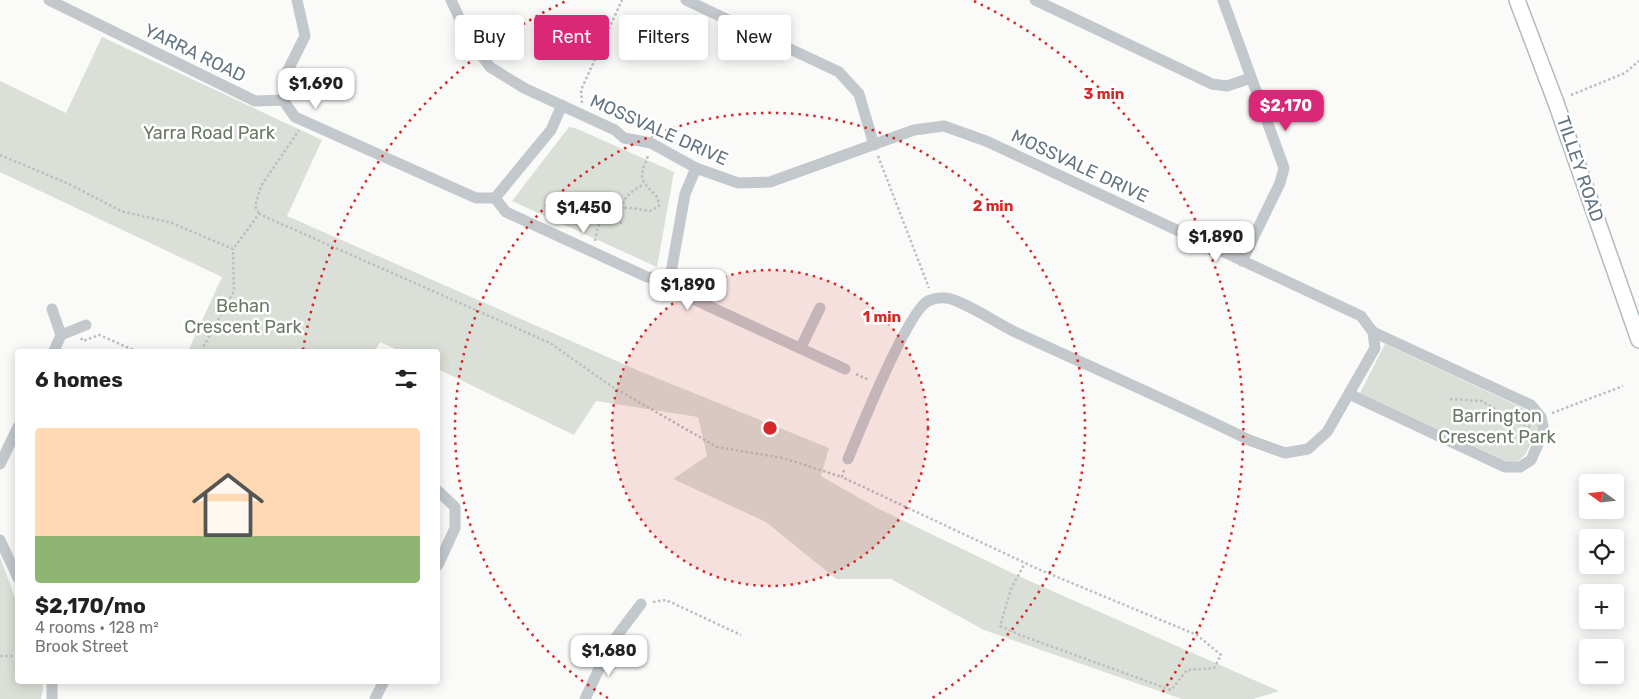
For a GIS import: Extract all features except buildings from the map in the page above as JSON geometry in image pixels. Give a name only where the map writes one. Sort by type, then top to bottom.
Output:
[{"type":"main road","name":"TILLEY ROAD","points":[[1517,0],[1555,100],[1639,340]]},
{"type":"street","name":"YARRA ROAD","points":[[49,0],[255,101],[283,100]]},
{"type":"street","points":[[297,0],[305,36],[285,76],[283,100],[295,117],[476,198],[495,198]]},
{"type":"street","name":"MOSSVALE DRIVE","points":[[451,0],[468,37],[490,67],[524,88],[615,130],[624,138],[651,143],[696,168],[738,183],[770,182],[914,130],[944,126],[986,141],[1361,316],[1373,332]]},
{"type":"street","points":[[686,0],[840,72],[859,94],[874,145]]},
{"type":"street","points":[[1035,0],[1212,84],[1228,86],[1251,78]]},
{"type":"street","points":[[1223,0],[1284,168],[1280,183],[1242,261]]},
{"type":"street","points":[[495,198],[551,130],[562,105]]},
{"type":"street","points":[[696,168],[685,194],[670,278],[678,292],[801,347],[845,369]]},
{"type":"street","points":[[495,198],[506,212],[647,278],[670,278]]},
{"type":"street","points":[[848,459],[880,385],[919,308],[928,301],[938,298],[953,300],[1015,331],[1249,440],[1285,453],[1308,449],[1327,432],[1375,348],[1373,332]]},
{"type":"street","points":[[801,347],[820,308]]},
{"type":"street","points":[[52,310],[61,335],[55,349]]},
{"type":"street","points":[[61,335],[82,327]]},
{"type":"street","points":[[1349,394],[1505,467],[1520,466],[1531,460],[1544,431],[1541,418],[1531,405],[1373,332]]},
{"type":"street","points":[[0,464],[15,433]]},
{"type":"street","points":[[440,493],[455,507],[455,528],[440,561]]},
{"type":"street","points":[[0,540],[15,572]]},
{"type":"street","points":[[585,699],[610,645],[641,604]]},
{"type":"street","points":[[52,684],[52,699]]},
{"type":"street","points":[[375,699],[382,684]]},
{"type":"path","points":[[582,107],[581,90],[622,0]]},
{"type":"path","points":[[1571,95],[1625,73],[1639,61]]},
{"type":"path","points":[[306,121],[261,186],[255,206],[259,214],[550,343],[612,386],[717,446],[783,458],[842,477],[1025,562],[1196,635],[1221,655],[1214,668],[1187,670],[1170,690],[1000,626],[1011,590],[1025,562]]},
{"type":"path","points":[[874,145],[929,288]]},
{"type":"path","points":[[0,156],[69,184],[121,211],[172,223],[233,250]]},
{"type":"path","points":[[594,253],[597,230],[603,215],[612,208],[621,207],[650,212],[659,206],[658,198],[644,184],[642,176],[648,156]]},
{"type":"path","points":[[621,224],[621,207],[626,198],[644,184]]},
{"type":"path","points":[[202,349],[234,291],[233,250],[259,214]]},
{"type":"path","points":[[82,327],[83,341],[99,335],[131,349]]},
{"type":"path","points":[[845,369],[880,385]]},
{"type":"path","points":[[1541,418],[1623,386]]},
{"type":"path","points":[[1450,399],[1482,401],[1520,424],[1544,431]]},
{"type":"path","points":[[842,477],[848,459]]},
{"type":"path","points":[[641,604],[666,600],[741,635]]},
{"type":"path","points":[[0,656],[15,656]]},
{"type":"green space","points":[[102,37],[322,140],[287,216],[637,370],[829,448],[821,476],[877,508],[1025,579],[1279,691],[1253,699],[1182,699],[984,630],[891,579],[836,579],[766,522],[673,479],[707,456],[698,417],[596,401],[574,435],[440,370],[440,349],[396,349],[380,342],[376,349],[189,349],[222,277],[0,172],[0,81],[66,113]]},
{"type":"green space","points":[[569,127],[674,172],[657,267],[512,201]]},
{"type":"green space","name":"Barrington Crescent Park","points":[[1385,344],[1529,411],[1537,421],[1538,430],[1525,455],[1518,461],[1508,462],[1360,393]]},
{"type":"green space","points":[[0,557],[15,598],[15,684],[42,684],[43,690],[41,699],[0,699]]},
{"type":"park label","name":"Yarra Road Park","points":[[209,133]]},
{"type":"park label","name":"Behan Crescent Park","points":[[243,316]]}]
